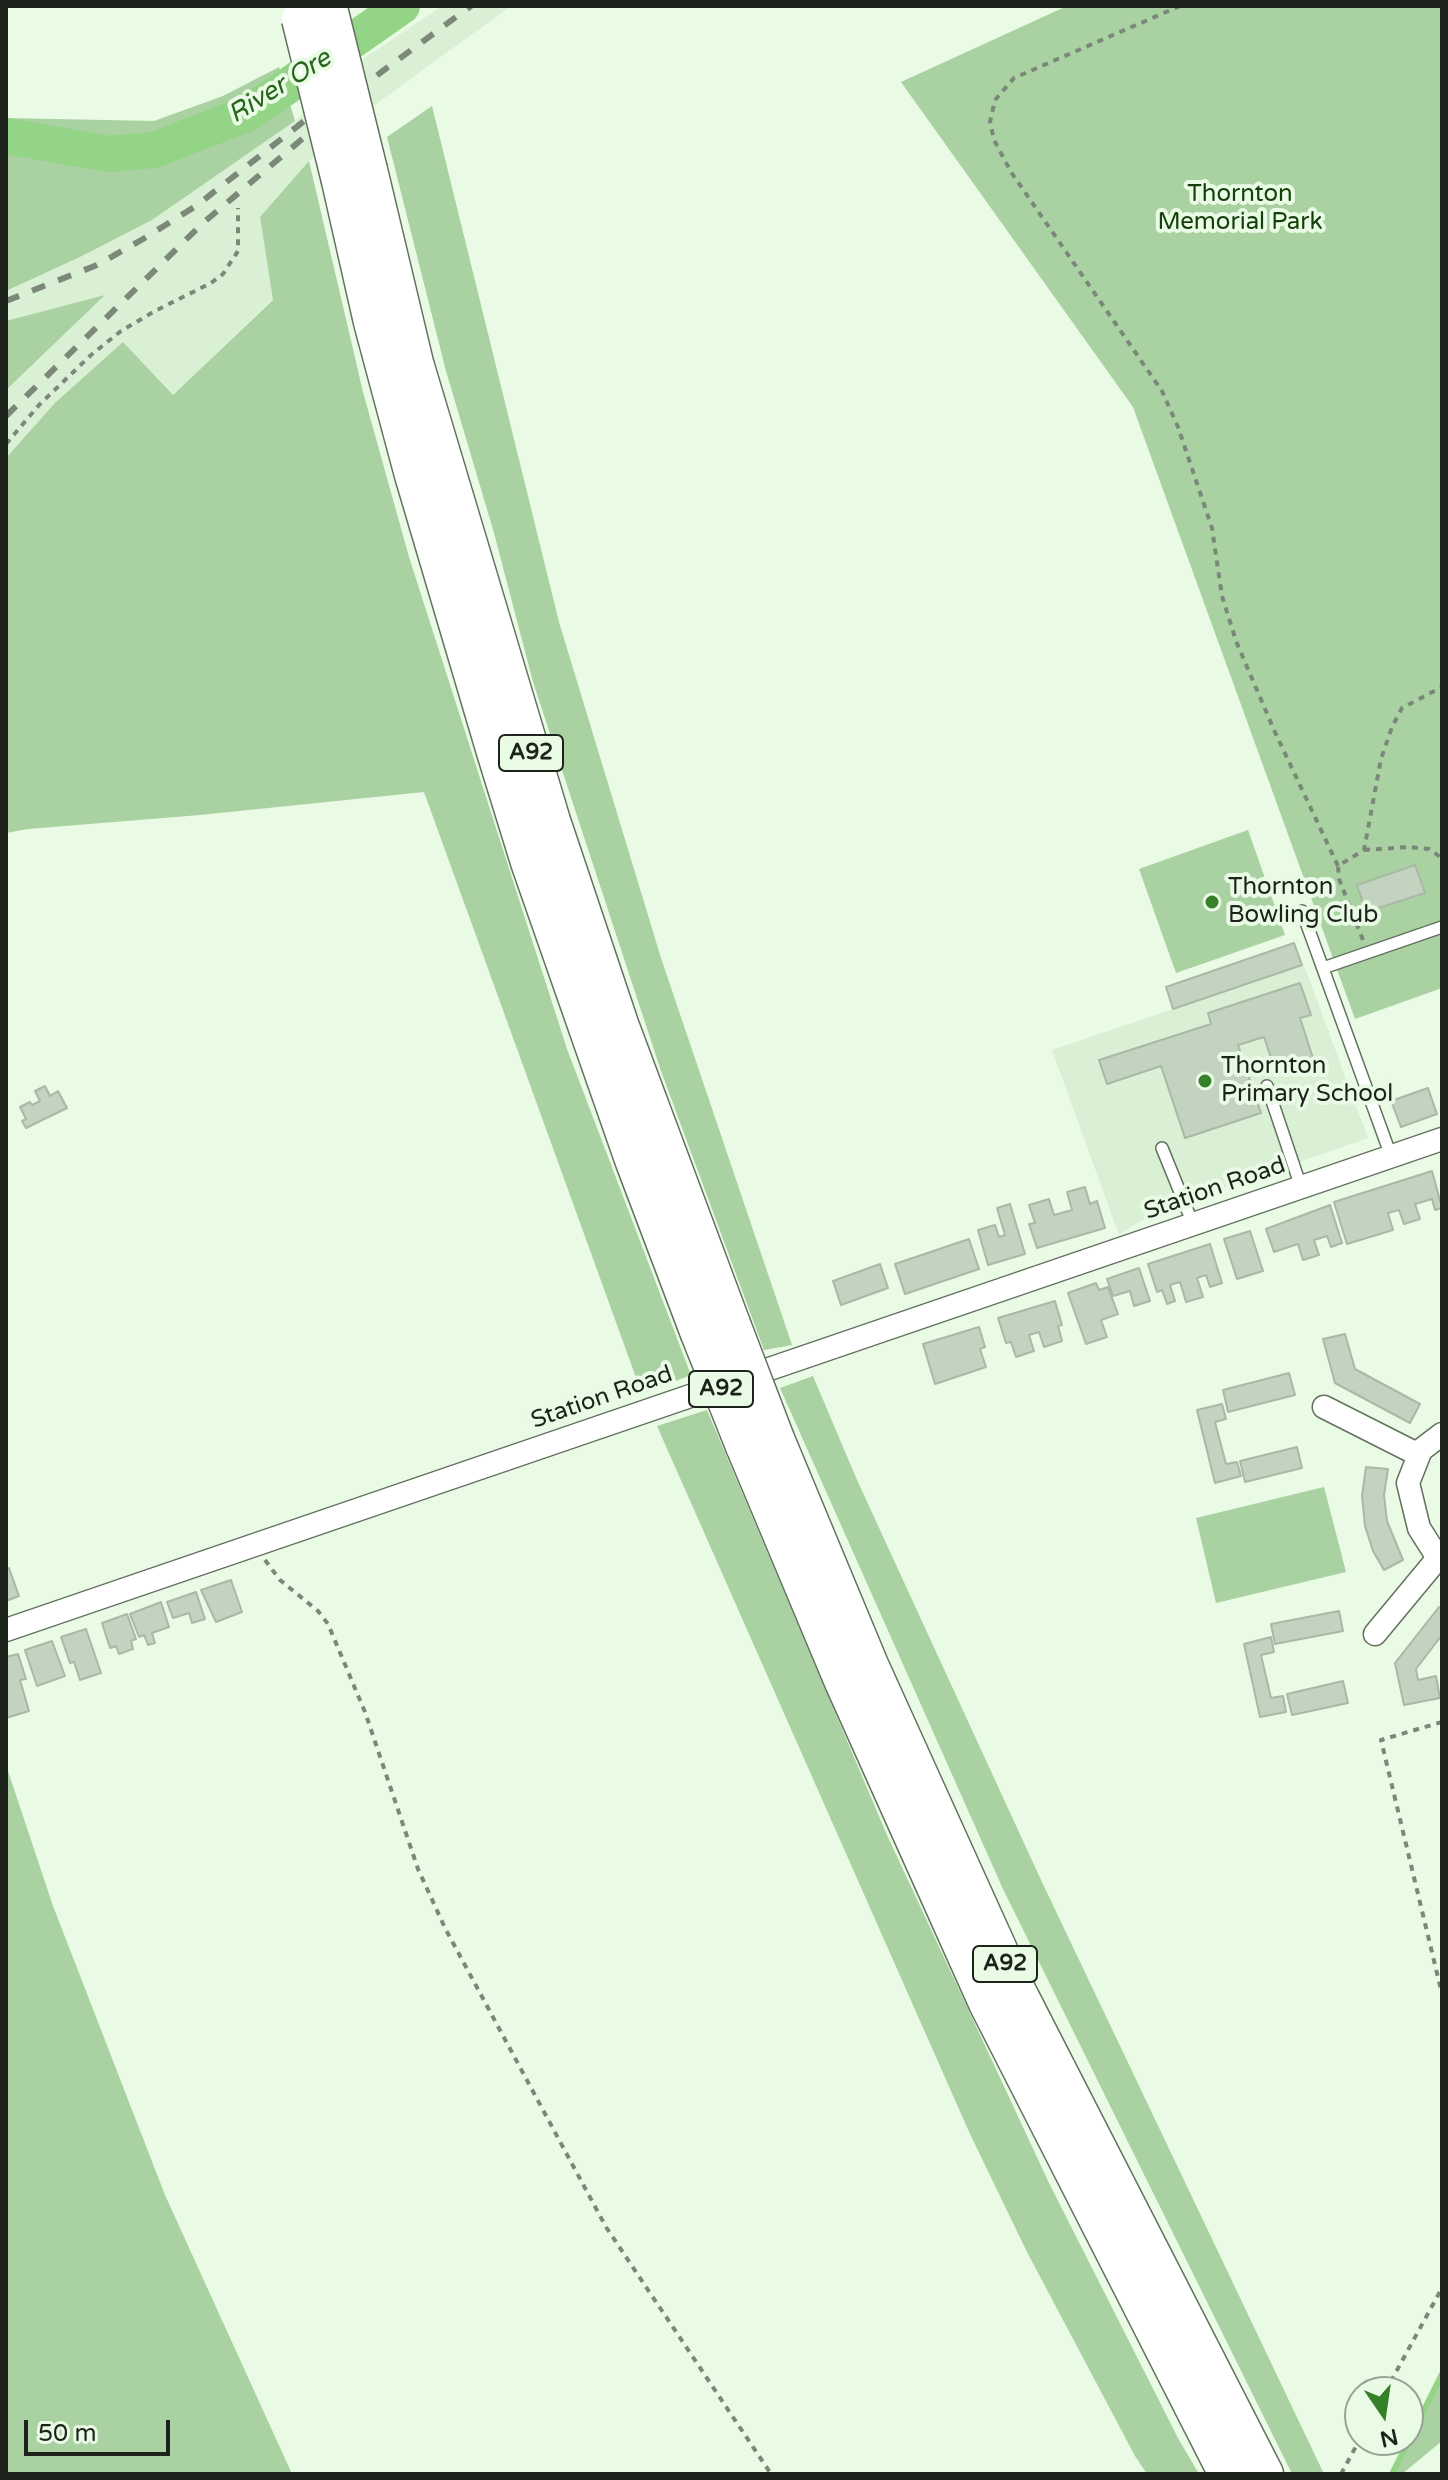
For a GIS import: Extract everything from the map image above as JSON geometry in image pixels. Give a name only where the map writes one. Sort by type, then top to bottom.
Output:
[{"type":"highway","name":"A92","points":[[314,11],[354,176],[415,363],[547,806],[620,1024],[715,1328],[760,1443],[843,1682],[987,2003],[1227,2474]]},
{"type":"highway","name":"A92","points":[[760,1443],[870,1665],[1018,1992],[1265,2474]]},
{"type":"street","name":"Station Road","points":[[6,1630],[1442,1139]]},
{"type":"street","points":[[1324,1407],[1419,1455]]},
{"type":"street","points":[[1375,1634],[1440,1559],[1419,1528],[1408,1483],[1421,1450],[1442,1434]]},
{"type":"lane","points":[[1302,911],[1391,1156]]},
{"type":"lane","points":[[1323,968],[1442,927]]},
{"type":"lane","points":[[1267,1086],[1301,1187]]},
{"type":"lane","points":[[1162,1148],[1193,1224]]},
{"type":"path","points":[[1180,6],[1014,78],[995,100],[990,122],[994,140],[1011,172],[1162,391],[1178,427],[1212,528],[1222,596],[1236,641],[1338,866],[1339,879],[1367,952]]},
{"type":"path","points":[[6,444],[39,405],[121,331],[223,274],[238,251],[238,208]]},
{"type":"path","points":[[1364,850],[1381,759],[1392,727],[1402,708],[1442,687]]},
{"type":"path","points":[[1338,866],[1364,850],[1429,849],[1442,858]]},
{"type":"path","points":[[257,1544],[269,1568],[318,1611],[328,1624],[365,1712],[418,1869],[445,1928],[606,2227],[771,2474]]},
{"type":"path","points":[[1442,1722],[1381,1740],[1442,1994]]},
{"type":"path","points":[[1394,2376],[1442,2288]]},
{"type":"path","points":[[1341,2474],[1351,2456]]},
{"type":"shaded area","points":[[442,6],[511,6],[376,104],[309,161],[260,217],[273,299],[173,395],[6,566],[6,291],[152,220],[295,121],[366,57]]},
{"type":"shaded area","name":"Thornton Primary School","points":[[1304,965],[1368,1138],[1153,1213],[1119,1235],[1052,1050]]},
{"type":"green space","name":"Thornton Memorial Park","points":[[1067,6],[1442,6],[1442,988],[1355,1019],[1133,407],[901,82]]},
{"type":"green space","points":[[279,67],[295,121],[152,220],[6,291],[6,118],[154,121],[223,96]]},
{"type":"green space","points":[[432,106],[559,622],[661,958],[792,1345],[764,1350],[661,1071],[533,682],[494,533],[446,371],[387,137]]},
{"type":"green space","points":[[309,161],[363,392],[409,557],[567,1049],[691,1375],[642,1394],[424,792],[6,833],[6,458],[55,403],[123,342],[173,395],[273,300],[260,217]]},
{"type":"green space","points":[[105,295],[6,390],[6,321]]},
{"type":"green space","name":"Thornton Bowling Club","points":[[1248,830],[1285,935],[1176,973],[1139,869]]},
{"type":"green space","points":[[813,1376],[857,1480],[1041,1880],[1324,2474],[1292,2474],[1003,1889],[780,1388]]},
{"type":"green space","points":[[707,1410],[887,1835],[1049,2183],[1199,2474],[1147,2474],[1027,2252],[970,2134],[657,1426]]},
{"type":"green space","points":[[1324,1487],[1346,1572],[1216,1603],[1196,1518]]},
{"type":"green space","points":[[6,1765],[53,1906],[165,2195],[292,2474],[6,2474]]},
{"type":"green space","points":[[1442,2374],[1442,2441],[1424,2456],[1424,2410]]},
{"type":"green space","points":[[1401,2456],[1424,2456],[1402,2474],[1392,2474]]},
{"type":"building","points":[[1415,865],[1425,893],[1366,912],[1357,885]]},
{"type":"building","points":[[1294,943],[1302,965],[1173,1009],[1166,987]]},
{"type":"building","points":[[1300,983],[1311,1015],[1300,1018],[1314,1061],[1276,1073],[1264,1037],[1238,1045],[1261,1113],[1185,1138],[1161,1066],[1107,1084],[1099,1060],[1211,1024],[1208,1013]]},
{"type":"building","points":[[45,1086],[50,1096],[58,1091],[67,1108],[26,1128],[22,1121],[26,1119],[20,1107],[40,1101],[35,1091]]},
{"type":"building","points":[[1428,1088],[1437,1114],[1401,1127],[1391,1101]]},
{"type":"building","points":[[1432,1171],[1442,1208],[1435,1210],[1432,1199],[1415,1204],[1420,1219],[1404,1224],[1399,1210],[1388,1213],[1393,1230],[1347,1244],[1334,1202]]},
{"type":"building","points":[[1085,1187],[1090,1204],[1097,1201],[1105,1228],[1037,1248],[1029,1224],[1035,1223],[1029,1205],[1049,1199],[1054,1215],[1072,1210],[1067,1192]]},
{"type":"building","points":[[1010,1204],[1025,1254],[988,1265],[978,1230],[995,1225],[999,1237],[1005,1235],[997,1208]]},
{"type":"building","points":[[1330,1205],[1342,1243],[1331,1247],[1327,1236],[1314,1240],[1319,1255],[1303,1260],[1298,1244],[1274,1252],[1266,1229]]},
{"type":"building","points":[[1250,1231],[1263,1271],[1237,1279],[1224,1239]]},
{"type":"building","points":[[969,1239],[979,1269],[905,1294],[895,1264]]},
{"type":"building","points":[[1210,1244],[1222,1283],[1210,1287],[1206,1275],[1197,1278],[1203,1297],[1186,1302],[1180,1282],[1170,1285],[1175,1301],[1167,1304],[1162,1290],[1157,1292],[1148,1264]]},
{"type":"building","points":[[880,1264],[888,1288],[841,1305],[833,1281]]},
{"type":"building","points":[[1139,1268],[1150,1301],[1134,1306],[1130,1291],[1113,1296],[1107,1279]]},
{"type":"building","points":[[1096,1283],[1099,1290],[1108,1287],[1118,1314],[1101,1320],[1107,1337],[1086,1344],[1068,1293]]},
{"type":"building","points":[[1055,1301],[1062,1325],[1058,1326],[1062,1341],[1044,1347],[1039,1332],[1029,1335],[1034,1351],[1016,1357],[1011,1342],[1006,1343],[998,1318]]},
{"type":"building","points":[[979,1327],[985,1347],[980,1349],[986,1367],[935,1384],[923,1344]]},
{"type":"building","points":[[1345,1334],[1355,1369],[1420,1404],[1410,1423],[1335,1383],[1323,1339]]},
{"type":"building","points":[[1289,1373],[1295,1395],[1228,1412],[1223,1390]]},
{"type":"building","points":[[1222,1404],[1226,1419],[1215,1422],[1226,1464],[1237,1462],[1241,1476],[1215,1483],[1197,1410]]},
{"type":"building","points":[[1297,1447],[1302,1468],[1245,1482],[1240,1461]]},
{"type":"building","points":[[1366,1467],[1388,1469],[1384,1495],[1387,1521],[1403,1560],[1384,1570],[1373,1551],[1365,1526],[1362,1496]]},
{"type":"building","points":[[9,1568],[19,1596],[6,1601],[6,1569]]},
{"type":"building","points":[[231,1580],[242,1612],[216,1622],[201,1590]]},
{"type":"building","points":[[196,1592],[205,1619],[192,1623],[189,1613],[173,1618],[167,1602]]},
{"type":"building","points":[[161,1602],[169,1627],[152,1633],[155,1643],[148,1645],[144,1635],[139,1637],[130,1614]]},
{"type":"building","points":[[1439,1607],[1442,1609],[1442,1635],[1416,1669],[1418,1680],[1436,1676],[1440,1698],[1404,1705],[1395,1663]]},
{"type":"building","points":[[1339,1611],[1343,1631],[1275,1644],[1271,1624]]},
{"type":"building","points":[[127,1614],[136,1639],[131,1641],[133,1649],[119,1654],[116,1646],[110,1648],[102,1623]]},
{"type":"building","points":[[86,1629],[101,1673],[80,1680],[61,1637]]},
{"type":"building","points":[[1271,1637],[1274,1652],[1261,1655],[1271,1698],[1283,1696],[1286,1712],[1260,1717],[1244,1644]]},
{"type":"building","points":[[52,1641],[65,1676],[37,1686],[25,1650]]},
{"type":"building","points":[[18,1654],[26,1679],[20,1680],[29,1711],[6,1718],[6,1657]]},
{"type":"building","points":[[1343,1681],[1348,1703],[1292,1715],[1287,1694]]},
{"type":"waterway","name":"River Ore","points":[[6,136],[109,154],[154,150],[249,113],[402,6]]},
{"type":"waterway","points":[[1392,2474],[1442,2374]]},
{"type":"railway","points":[[6,416],[203,223],[380,73],[471,6]]},
{"type":"railway","points":[[6,301],[97,265],[143,239],[196,206],[308,118]]},
{"type":"place","name":"Thornton Bowling Club","points":[[1212,902]]},
{"type":"place","name":"Thornton Primary School","points":[[1205,1081]]}]
